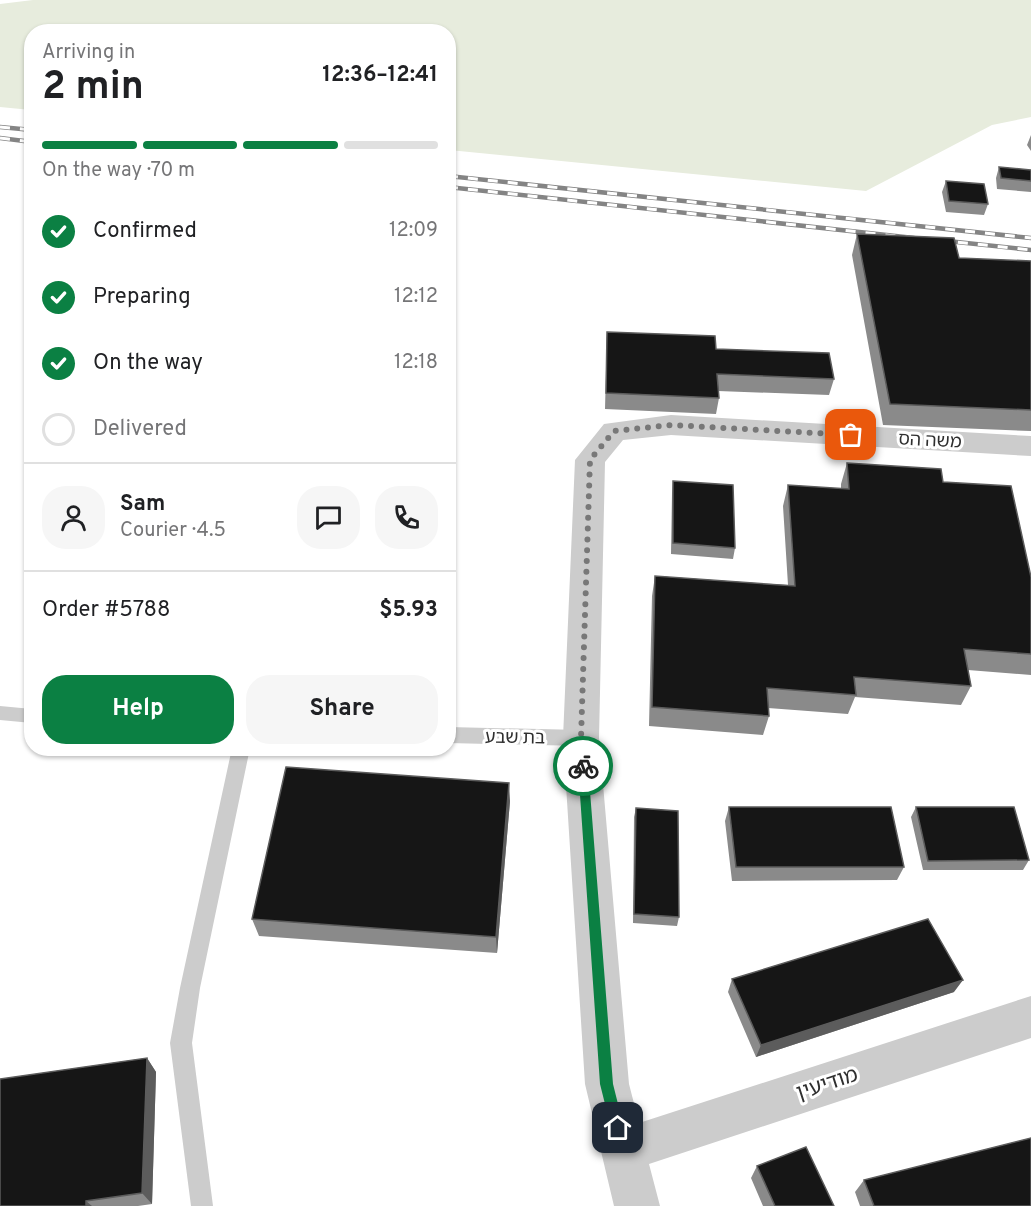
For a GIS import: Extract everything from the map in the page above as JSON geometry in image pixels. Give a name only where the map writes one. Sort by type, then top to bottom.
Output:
[{"type":"street","name":"משה הס","points":[[581,738],[590,460],[614,431],[671,425],[1031,446]]},
{"type":"street","points":[[581,738],[606,1084],[637,1206]]},
{"type":"street","name":"מודיעין","points":[[623,1150],[1031,1017]]},
{"type":"lane","points":[[0,713],[24,715]]},
{"type":"lane","name":"בת שבע","points":[[456,735],[581,738]]},
{"type":"lane","points":[[202,1206],[181,1042],[190,988],[239,756]]},
{"type":"shaded area","points":[[33,0],[1031,0],[1031,117],[992,125],[866,191],[456,151],[456,24],[24,24],[24,109],[0,107],[0,4]]},
{"type":"building","points":[[999,167],[1031,170],[1031,181],[1001,178]]},
{"type":"building","points":[[946,181],[984,184],[988,204],[949,201]]},
{"type":"building","points":[[857,234],[954,238],[959,258],[1031,261],[1031,410],[890,404]]},
{"type":"building","points":[[607,332],[715,336],[716,349],[829,353],[834,379],[717,374],[719,398],[606,393]]},
{"type":"building","points":[[847,463],[941,469],[943,482],[1011,486],[1031,577],[1031,654],[964,649],[971,686],[854,677],[856,695],[767,688],[769,716],[652,707],[655,576],[795,586],[788,485],[849,489]]},
{"type":"building","points":[[673,481],[733,485],[735,548],[673,543]]},
{"type":"building","points":[[286,767],[509,783],[496,937],[252,919]]},
{"type":"building","points":[[729,807],[891,807],[904,867],[736,867]]},
{"type":"building","points":[[916,807],[1014,807],[1029,860],[928,861]]},
{"type":"building","points":[[636,808],[678,811],[679,917],[634,914]]},
{"type":"building","points":[[928,919],[963,980],[761,1045],[732,979]]},
{"type":"building","points":[[147,1058],[142,1193],[86,1201],[86,1206],[0,1206],[0,1079]]},
{"type":"building","points":[[1031,1138],[1031,1206],[874,1206],[864,1180]]},
{"type":"building","points":[[806,1147],[834,1206],[775,1206],[757,1166]]},
{"type":"railway","points":[[0,127],[24,129]]},
{"type":"railway","points":[[0,138],[24,141]]},
{"type":"railway","points":[[456,177],[1031,238]]},
{"type":"railway","points":[[456,188],[914,238]]},
{"type":"railway","points":[[938,240],[1031,250]]},
{"type":"way so far","points":[[583,766],[581,738],[590,460],[614,431],[671,425],[851,435]]},
{"type":"route","points":[[583,766],[606,1084],[618,1128]]}]
